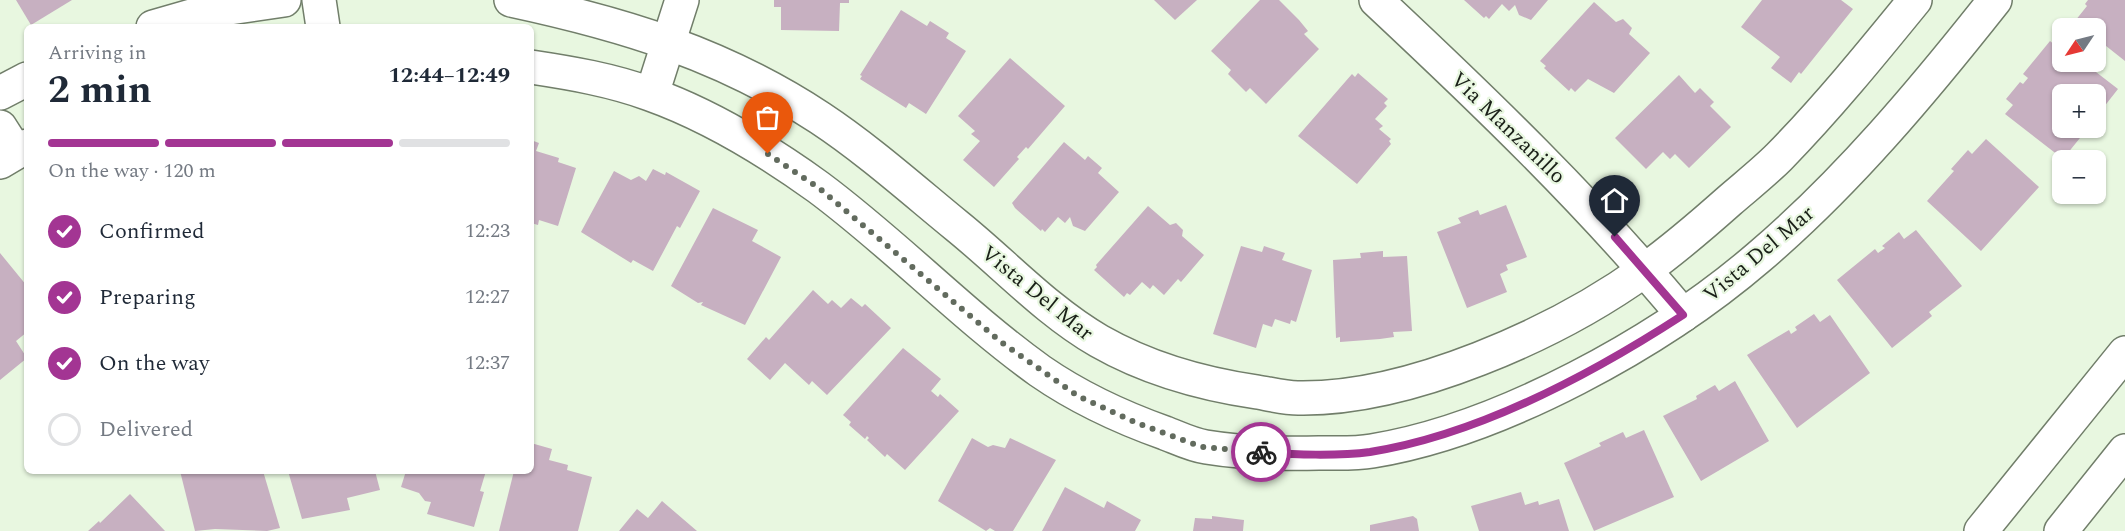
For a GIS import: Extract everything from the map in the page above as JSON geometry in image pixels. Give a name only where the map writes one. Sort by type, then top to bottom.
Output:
[{"type":"street","points":[[164,24],[209,11],[284,0]]},
{"type":"street","points":[[319,0],[323,24]]},
{"type":"street","name":"Vista Del Mar","points":[[511,0],[587,17],[669,41],[755,80],[822,119],[962,230],[1049,305],[1098,340],[1148,365],[1208,385],[1297,399],[1373,392],[1436,375],[1523,339],[1591,304],[1646,270],[1776,160],[1855,74],[1915,0]]},
{"type":"street","points":[[651,94],[682,0]]},
{"type":"street","name":"Via Manzanillo","points":[[1376,0],[1517,132],[1646,270],[1683,315]]},
{"type":"street","name":"Vista Del Mar","points":[[534,67],[569,72],[651,94],[712,122],[819,188],[1001,342],[1078,396],[1137,423],[1202,447],[1280,454],[1370,452],[1448,432],[1531,399],[1635,345],[1683,315],[1758,258],[1832,191],[1893,123],[1980,5]]},
{"type":"street","points":[[0,93],[24,81]]},
{"type":"street","points":[[1981,531],[2125,353]]},
{"type":"street","points":[[2061,531],[2125,451]]},
{"type":"building","points":[[16,0],[72,0],[33,24],[30,24]]},
{"type":"building","points":[[774,0],[849,0],[849,3],[840,3],[839,31],[781,30],[781,7],[774,7]]},
{"type":"building","points":[[1154,0],[1197,0],[1175,20]]},
{"type":"building","points":[[1260,0],[1279,0],[1308,31],[1304,34],[1319,49],[1266,104],[1250,88],[1246,92],[1228,74],[1231,70],[1211,51]]},
{"type":"building","points":[[1464,0],[1548,0],[1531,20],[1519,15],[1515,5],[1509,11],[1502,4],[1489,19],[1486,16],[1484,18]]},
{"type":"building","points":[[1762,0],[1841,0],[1853,9],[1801,74],[1799,72],[1791,83],[1771,68],[1780,57],[1741,27]]},
{"type":"building","points":[[2088,0],[2125,0],[2125,61],[2106,46],[2106,18],[2077,18],[2087,6],[2085,4]]},
{"type":"building","points":[[1594,2],[1616,22],[1623,19],[1632,28],[1629,34],[1650,53],[1614,93],[1588,79],[1575,92],[1571,88],[1569,91],[1544,68],[1546,66],[1540,61]]},
{"type":"building","points":[[901,10],[927,26],[930,21],[949,33],[946,38],[966,51],[926,114],[909,103],[906,108],[860,79],[862,76],[860,75]]},
{"type":"building","points":[[2050,41],[2052,43],[2052,72],[2096,72],[2118,89],[2106,104],[2106,84],[2052,84],[2052,138],[2080,138],[2070,150],[2052,150],[2005,114],[2013,105],[2006,99],[2020,82],[2023,84],[2028,78],[2023,74]]},
{"type":"building","points":[[1010,58],[1065,106],[1028,149],[1026,147],[1017,157],[1019,159],[994,187],[963,160],[980,141],[971,134],[975,131],[958,116]]},
{"type":"building","points":[[1358,73],[1388,99],[1384,103],[1387,106],[1375,119],[1383,126],[1379,129],[1391,139],[1389,141],[1391,144],[1357,184],[1298,136],[1352,74],[1355,77]]},
{"type":"building","points":[[1679,75],[1695,93],[1700,88],[1714,102],[1710,106],[1731,127],[1689,168],[1675,154],[1670,159],[1663,152],[1646,169],[1615,138]]},
{"type":"building","points":[[1986,139],[2039,187],[1981,251],[1927,201],[1954,171],[1951,169],[1968,150],[1972,154]]},
{"type":"building","points":[[534,141],[539,143],[536,151],[559,158],[558,162],[576,168],[558,226],[539,220],[538,225],[534,224]]},
{"type":"building","points":[[1064,142],[1085,160],[1088,156],[1102,168],[1098,173],[1119,192],[1085,231],[1073,226],[1070,217],[1065,223],[1058,217],[1045,232],[1042,229],[1041,231],[1012,203]]},
{"type":"building","points":[[653,169],[665,175],[666,172],[700,191],[680,228],[677,226],[653,271],[633,260],[631,263],[581,232],[614,171],[631,180],[639,176],[646,181]]},
{"type":"building","points":[[1506,205],[1527,257],[1506,265],[1508,270],[1500,274],[1507,292],[1467,308],[1437,232],[1461,223],[1458,218],[1478,210],[1480,215]]},
{"type":"building","points":[[1148,206],[1170,225],[1176,223],[1183,230],[1182,236],[1204,255],[1181,282],[1178,279],[1164,295],[1153,285],[1150,289],[1142,282],[1130,295],[1127,293],[1124,297],[1094,270]]},
{"type":"building","points":[[713,208],[758,230],[752,241],[781,257],[745,325],[701,305],[703,302],[698,303],[671,286]]},
{"type":"building","points":[[1916,230],[1962,286],[1929,312],[1932,316],[1892,348],[1837,280],[1875,249],[1878,253],[1885,248],[1882,246],[1899,232],[1904,239]]},
{"type":"building","points":[[1241,246],[1262,252],[1264,246],[1285,253],[1282,260],[1312,270],[1296,322],[1291,320],[1290,324],[1275,319],[1272,327],[1263,324],[1256,348],[1213,334]]},
{"type":"building","points":[[1383,251],[1383,257],[1407,256],[1412,331],[1393,332],[1394,337],[1340,342],[1340,337],[1336,338],[1333,260],[1361,258],[1360,253]]},
{"type":"building","points":[[0,253],[24,282],[24,334],[16,341],[24,353],[24,360],[0,380]]},
{"type":"building","points":[[813,290],[828,304],[832,300],[841,308],[851,298],[862,307],[865,304],[891,328],[827,395],[812,381],[809,385],[785,363],[770,380],[747,359],[766,337],[769,340]]},
{"type":"building","points":[[1814,314],[1820,322],[1830,315],[1870,373],[1797,428],[1747,355],[1789,330],[1791,334],[1797,330],[1795,327]]},
{"type":"building","points":[[903,348],[941,379],[931,391],[938,397],[940,394],[959,411],[905,470],[887,454],[885,457],[867,440],[869,438],[867,436],[865,439],[849,425],[851,422],[843,415]]},
{"type":"building","points":[[1735,381],[1769,441],[1701,481],[1663,416],[1697,399],[1696,396],[1715,385],[1719,391]]},
{"type":"building","points":[[1644,430],[1674,497],[1594,531],[1564,463],[1601,446],[1599,443],[1623,432],[1626,438]]},
{"type":"building","points":[[972,438],[988,447],[993,445],[1005,448],[1010,438],[1056,460],[1013,531],[995,531],[990,528],[986,531],[938,501]]},
{"type":"building","points":[[534,444],[552,449],[549,460],[568,465],[567,470],[592,477],[578,531],[499,531],[513,474],[534,474]]},
{"type":"building","points":[[181,474],[264,474],[280,528],[267,531],[215,529],[195,531]]},
{"type":"building","points":[[289,474],[376,474],[380,490],[347,498],[350,510],[302,519]]},
{"type":"building","points":[[405,474],[485,474],[480,491],[484,492],[474,527],[427,514],[431,502],[425,501],[419,493],[401,487]]},
{"type":"building","points":[[1065,487],[1104,508],[1107,501],[1141,520],[1135,531],[1042,531]]},
{"type":"building","points":[[1521,492],[1525,505],[1538,501],[1539,505],[1559,499],[1569,531],[1479,531],[1471,506]]},
{"type":"building","points":[[130,494],[165,531],[88,531],[99,521],[100,523]]},
{"type":"building","points":[[662,501],[697,531],[619,531],[637,509],[648,518]]},
{"type":"building","points":[[1212,516],[1244,520],[1243,531],[1193,531],[1195,518],[1212,519]]},
{"type":"building","points":[[1413,516],[1417,519],[1419,531],[1370,531],[1370,525]]},
{"type":"way so far","points":[[768,154],[819,188],[1001,342],[1078,396],[1137,423],[1202,447],[1261,452]]},
{"type":"route","points":[[1261,452],[1280,454],[1370,452],[1448,432],[1531,399],[1635,345],[1683,315],[1615,237]]}]
